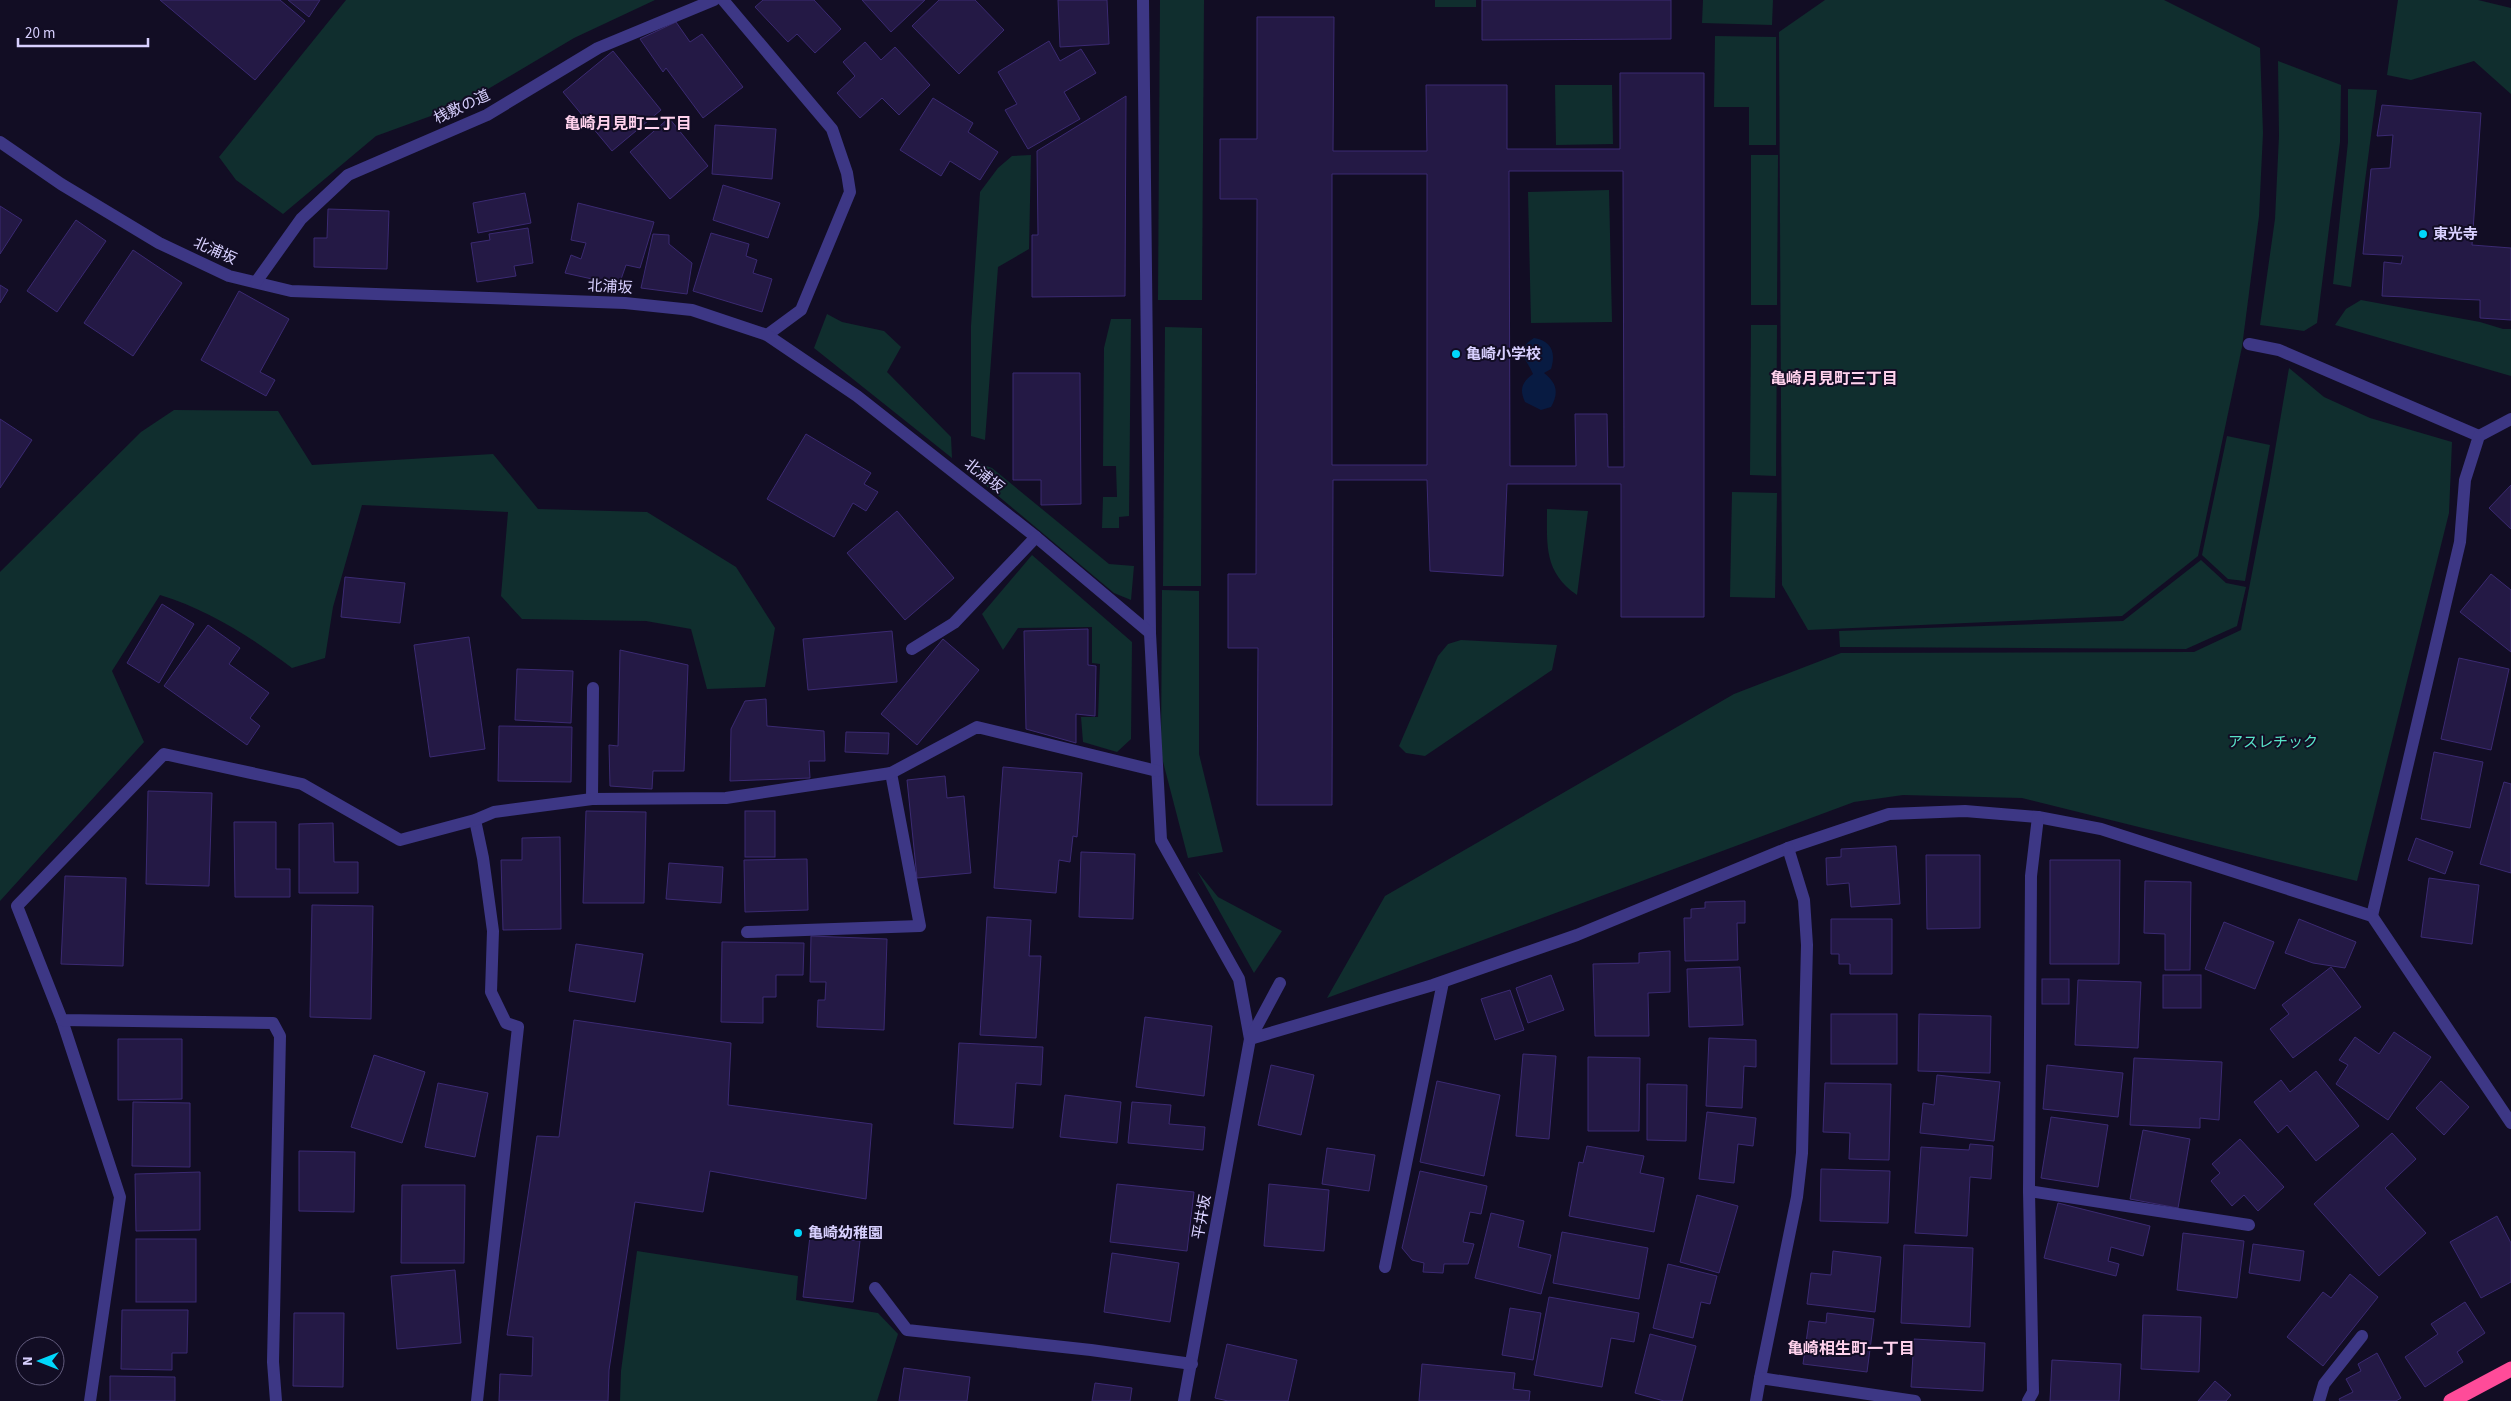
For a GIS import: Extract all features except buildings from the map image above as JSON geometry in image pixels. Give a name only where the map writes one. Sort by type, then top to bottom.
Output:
[{"type":"highway","points":[[2451,1401],[2511,1368]]},
{"type":"street","name":"桟敷の道","points":[[256,282],[301,220],[348,175],[487,115],[598,48],[714,0]]},
{"type":"street","points":[[723,0],[832,129],[848,173],[850,192],[801,310],[767,335]]},
{"type":"street","points":[[1143,0],[1150,633],[1161,840],[1239,979],[1250,1039]]},
{"type":"street","name":"北浦坂","points":[[0,142],[61,184],[159,243],[229,276],[291,291],[625,303],[692,310],[767,335],[857,396],[1036,537],[1150,633]]},
{"type":"street","points":[[2249,344],[2279,350],[2479,436]]},
{"type":"street","points":[[2372,916],[2460,542],[2465,480],[2479,436],[2511,419]]},
{"type":"street","points":[[912,649],[954,623],[1036,537]]},
{"type":"street","points":[[592,799],[593,688]]},
{"type":"street","points":[[90,1401],[120,1197],[62,1020],[17,906],[164,754],[302,784],[400,840],[475,820],[494,812],[592,799],[726,798],[891,772],[977,727],[1157,771]]},
{"type":"street","points":[[747,932],[920,926],[891,772]]},
{"type":"street","points":[[1250,1039],[1443,982],[1577,935],[1788,848],[1889,814],[1966,811],[2038,816],[2101,829],[2372,916],[2511,1123]]},
{"type":"street","points":[[2028,1401],[2032,1392],[2029,1191],[2031,876],[2038,816]]},
{"type":"street","points":[[475,820],[483,858],[493,931],[491,992],[506,1023],[518,1027],[477,1401]]},
{"type":"street","points":[[1756,1401],[1797,1197],[1802,1153],[1807,945],[1804,900],[1788,848]]},
{"type":"street","points":[[1385,1267],[1443,982]]},
{"type":"street","points":[[1250,1039],[1280,984]]},
{"type":"street","points":[[62,1020],[273,1023],[280,1036],[273,1362],[276,1401]]},
{"type":"street","name":"平井坂","points":[[1184,1401],[1250,1039]]},
{"type":"street","points":[[2029,1191],[2249,1225]]},
{"type":"street","points":[[875,1288],[907,1330],[1090,1350],[1192,1364]]},
{"type":"street","points":[[2319,1401],[2324,1384],[2362,1336]]},
{"type":"street","points":[[1760,1378],[1915,1401]]},
{"type":"green space","points":[[346,0],[655,0],[574,38],[461,105],[376,136],[283,214],[236,180],[219,157]]},
{"type":"green space","points":[[1160,0],[1204,0],[1202,300],[1158,300]]},
{"type":"green space","points":[[1435,0],[1476,0],[1476,7],[1435,7]]},
{"type":"green space","points":[[1703,0],[1773,0],[1772,25],[1702,23]]},
{"type":"green space","points":[[1825,0],[2164,0],[2260,48],[2263,133],[2259,216],[2242,347],[2198,556],[2122,616],[1808,630],[1782,585],[1779,32]]},
{"type":"green space","points":[[2398,0],[2478,0],[2511,8],[2511,94],[2474,61],[2411,80],[2387,75]]},
{"type":"green space","points":[[1715,36],[1776,37],[1776,145],[1749,145],[1749,107],[1714,107]]},
{"type":"green space","points":[[2278,61],[2341,85],[2340,142],[2317,323],[2304,331],[2260,325],[2275,219],[2279,136]]},
{"type":"green space","points":[[1555,85],[1612,85],[1613,144],[1556,145]]},
{"type":"green space","points":[[2348,89],[2377,90],[2351,287],[2333,284],[2348,142]]},
{"type":"green space","points":[[1031,155],[1029,249],[998,267],[985,440],[971,436],[971,326],[980,192],[998,168],[1012,156]]},
{"type":"green space","points":[[1751,155],[1778,155],[1777,305],[1751,305]]},
{"type":"green space","points":[[1609,190],[1612,322],[1531,323],[1528,192]]},
{"type":"green space","points":[[2361,300],[2480,322],[2503,329],[2511,329],[2511,376],[2335,325],[2346,309]]},
{"type":"green space","points":[[827,314],[842,322],[884,331],[901,347],[887,372],[951,437],[952,458],[814,348]]},
{"type":"green space","points":[[1111,319],[1131,319],[1129,516],[1119,517],[1119,528],[1102,528],[1103,497],[1117,497],[1116,466],[1103,466],[1104,348]]},
{"type":"green space","points":[[1751,325],[1777,325],[1776,476],[1750,475]]},
{"type":"green space","points":[[1165,327],[1202,328],[1201,586],[1163,586]]},
{"type":"green space","name":"アスレチック","points":[[2289,368],[2324,397],[2370,418],[2452,442],[2449,513],[2357,881],[2022,798],[1903,795],[1854,802],[1327,998],[1385,896],[1734,694],[1841,653],[2194,652],[2241,630]]},
{"type":"green space","points":[[174,410],[278,411],[312,465],[493,454],[538,509],[647,512],[736,567],[775,628],[765,687],[707,689],[691,629],[646,621],[522,619],[501,596],[508,512],[362,505],[333,607],[325,658],[292,668],[229,626],[196,608],[160,595],[112,671],[144,742],[0,901],[0,572],[141,432]]},
{"type":"green space","points":[[2227,436],[2270,445],[2245,581],[2228,579],[2202,555]]},
{"type":"green space","points":[[978,463],[992,468],[1109,564],[1134,566],[1131,600],[1114,593],[978,479]]},
{"type":"green space","points":[[1732,492],[1777,493],[1775,598],[1730,597]]},
{"type":"green space","points":[[1547,509],[1588,511],[1577,595],[1558,577],[1553,567],[1548,546]]},
{"type":"green space","points":[[1032,555],[1132,642],[1131,739],[1117,752],[1083,742],[1081,717],[1098,717],[1100,664],[1092,663],[1092,627],[1018,628],[1003,650],[982,614]]},
{"type":"green space","points":[[2201,560],[2226,583],[2246,587],[2237,626],[2186,649],[1840,647],[1839,631],[2123,621]]},
{"type":"green space","points":[[1162,590],[1199,591],[1199,754],[1223,852],[1188,858],[1161,754]]},
{"type":"green space","points":[[1461,640],[1557,645],[1552,670],[1425,756],[1406,753],[1399,746],[1438,656],[1448,644]]},
{"type":"green space","points":[[1197,871],[1218,897],[1282,931],[1254,973]]},
{"type":"green space","points":[[637,1251],[798,1276],[796,1300],[878,1313],[898,1334],[877,1401],[620,1401],[621,1371]]},
{"type":"water","points":[[1534,338],[1549,345],[1553,353],[1551,369],[1544,373],[1554,384],[1556,393],[1551,407],[1541,410],[1525,402],[1522,393],[1524,383],[1533,374],[1523,355],[1523,351],[1524,347]]},
{"type":"place","name":"東光寺","points":[[2423,234]]},
{"type":"place","name":"亀崎小学校","points":[[1456,354]]},
{"type":"place","name":"亀崎幼稚園","points":[[798,1233]]},
{"type":"district","name":"亀崎月見町二丁目","points":[[628,124]]},
{"type":"district","name":"亀崎月見町三丁目","points":[[1834,379]]},
{"type":"district","name":"亀崎相生町一丁目","points":[[1851,1349]]}]
